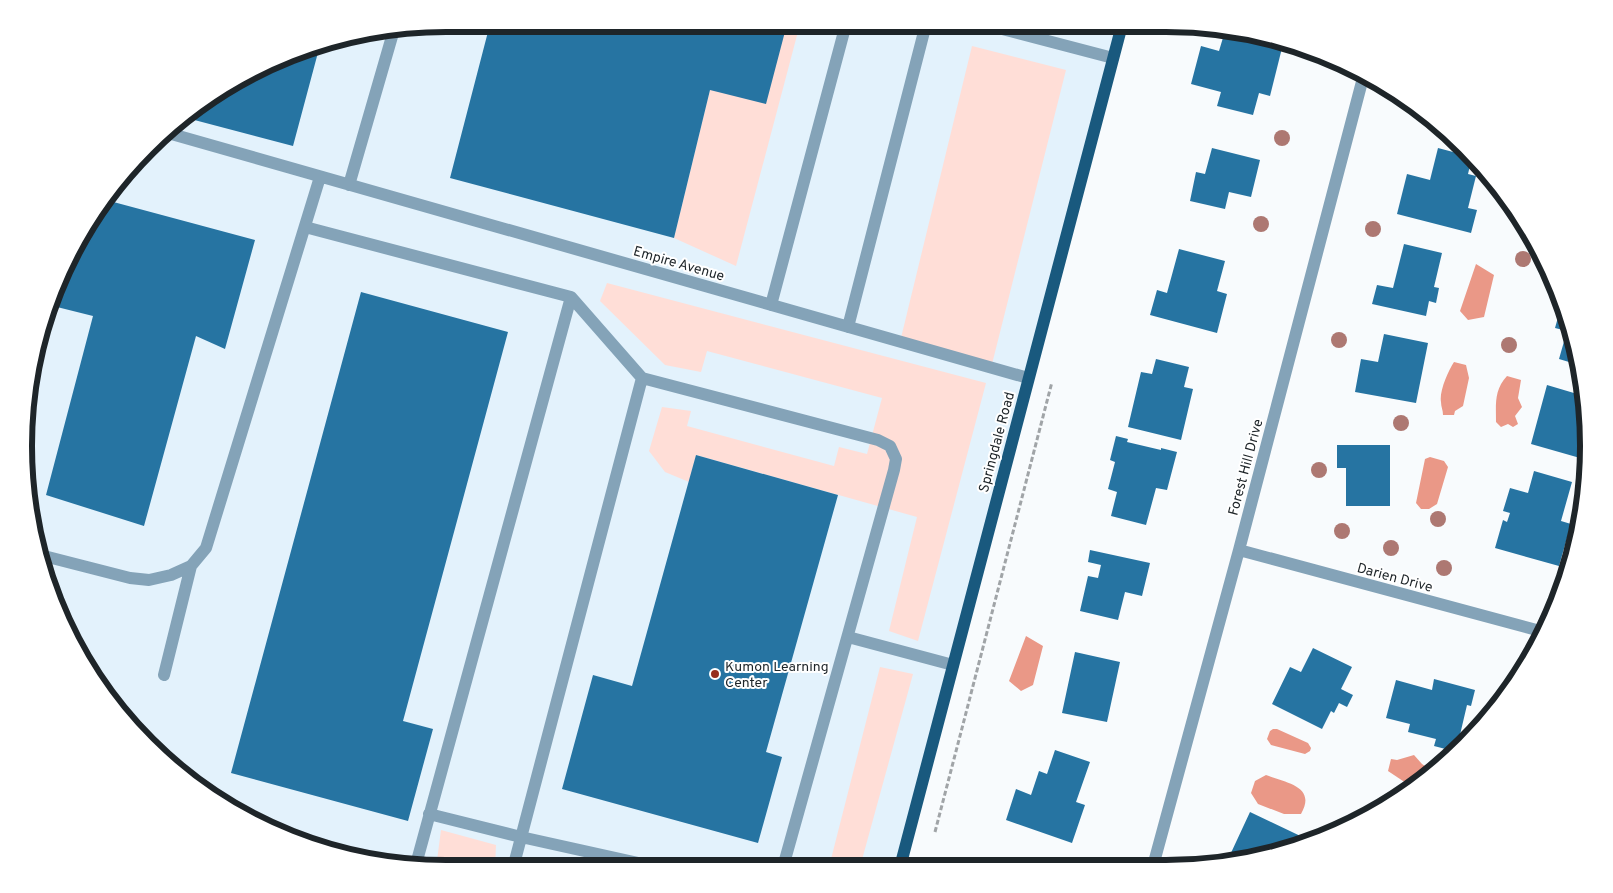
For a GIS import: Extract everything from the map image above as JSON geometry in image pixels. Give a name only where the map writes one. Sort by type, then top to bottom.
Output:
[{"type":"main road","name":"Springdale Road","points":[[902,860],[1120,32]]},
{"type":"street","points":[[770,305],[844,32]]},
{"type":"street","points":[[848,327],[924,32]]},
{"type":"street","points":[[1014,32],[1113,58]]},
{"type":"street","points":[[350,185],[392,36]]},
{"type":"street","name":"Forest Hill Drive","points":[[1154,860],[1239,550],[1362,82]]},
{"type":"street","name":"Empire Avenue","points":[[174,135],[1028,378]]},
{"type":"street","points":[[48,557],[130,578],[148,580],[172,575],[191,566],[206,548],[320,177]]},
{"type":"street","points":[[305,227],[571,298],[642,378],[878,440],[890,446],[896,460],[894,470],[785,860]]},
{"type":"street","points":[[417,860],[571,298]]},
{"type":"street","points":[[515,860],[642,378]]},
{"type":"street","name":"Darien Drive","points":[[1239,550],[1538,630]]},
{"type":"street","points":[[164,675],[191,566]]},
{"type":"street","points":[[848,637],[953,665]]},
{"type":"street","points":[[430,814],[625,860]]},
{"type":"path","points":[[935,832],[1054,373]]},
{"type":"shaded area","points":[[778,32],[798,32],[736,266],[674,238],[710,90]]},
{"type":"shaded area","points":[[1120,32],[902,860],[419,860],[366,853],[313,839],[288,829],[263,818],[216,791],[194,775],[154,739],[118,699],[102,677],[75,630],[64,605],[54,580],[40,527],[33,474],[32,446],[33,419],[40,366],[54,313],[64,288],[75,263],[102,216],[118,194],[154,154],[194,118],[216,102],[263,75],[313,54],[366,40],[419,33]]},
{"type":"shaded area","points":[[972,46],[1066,70],[991,368],[900,342]]},
{"type":"shaded area","points":[[1476,264],[1494,275],[1484,317],[1468,320],[1460,311]]},
{"type":"shaded area","points":[[607,283],[986,383],[918,641],[889,631],[917,517],[696,455],[689,482],[665,472],[649,451],[662,407],[691,411],[687,426],[834,466],[839,447],[867,454],[882,398],[707,351],[701,372],[665,365],[600,301]]},
{"type":"shaded area","points":[[1454,362],[1466,365],[1469,378],[1463,406],[1455,411],[1454,415],[1443,415],[1441,393]]},
{"type":"shaded area","points":[[1507,376],[1521,380],[1518,398],[1522,407],[1515,416],[1518,424],[1513,427],[1508,424],[1501,427],[1496,422],[1496,403],[1500,387]]},
{"type":"shaded area","points":[[1430,457],[1444,461],[1448,467],[1437,504],[1429,509],[1421,509],[1416,503],[1425,459]]},
{"type":"shaded area","points":[[1026,636],[1043,646],[1033,685],[1021,691],[1009,681]]},
{"type":"shaded area","points":[[880,667],[913,674],[862,860],[831,860]]},
{"type":"shaded area","points":[[1273,729],[1308,743],[1311,748],[1310,751],[1305,754],[1271,745],[1267,739],[1270,731]]},
{"type":"shaded area","points":[[1414,755],[1428,768],[1408,783],[1388,771],[1391,759],[1397,760]]},
{"type":"shaded area","points":[[1266,775],[1290,783],[1302,791],[1305,797],[1305,805],[1301,814],[1284,814],[1258,804],[1251,793],[1255,781]]},
{"type":"shaded area","points":[[441,830],[496,845],[495,860],[437,860]]},
{"type":"building","points":[[488,32],[785,32],[766,104],[710,90],[674,238],[450,178]]},
{"type":"building","points":[[1223,36],[1282,49],[1270,96],[1259,93],[1253,115],[1217,106],[1221,92],[1191,84],[1201,46],[1219,51]]},
{"type":"building","points":[[318,53],[293,146],[192,119],[216,102],[263,75]]},
{"type":"building","points":[[1212,148],[1260,160],[1251,197],[1229,192],[1225,209],[1190,201],[1196,172],[1205,174]]},
{"type":"building","points":[[1438,148],[1458,153],[1470,166],[1468,174],[1476,176],[1468,208],[1477,210],[1471,233],[1397,214],[1407,174],[1430,180]]},
{"type":"building","points":[[112,202],[255,240],[225,349],[196,336],[144,526],[46,495],[93,316],[57,307],[75,263]]},
{"type":"building","points":[[1404,244],[1442,253],[1434,287],[1439,288],[1436,303],[1429,301],[1426,316],[1372,304],[1377,285],[1393,288]]},
{"type":"building","points":[[1179,249],[1225,261],[1217,291],[1227,294],[1217,333],[1150,315],[1157,290],[1167,293]]},
{"type":"building","points":[[361,292],[508,332],[403,721],[433,729],[408,821],[231,773]]},
{"type":"building","points":[[1559,313],[1564,330],[1555,328]]},
{"type":"building","points":[[1384,334],[1428,343],[1416,403],[1355,392],[1361,359],[1378,362]]},
{"type":"building","points":[[1565,337],[1572,363],[1559,359]]},
{"type":"building","points":[[1156,359],[1189,367],[1184,387],[1193,389],[1181,440],[1128,427],[1141,372],[1152,374]]},
{"type":"building","points":[[1547,385],[1577,394],[1580,419],[1580,458],[1531,444]]},
{"type":"building","points":[[1116,436],[1128,439],[1127,442],[1177,452],[1167,490],[1156,488],[1146,525],[1111,516],[1117,492],[1108,489],[1115,462],[1110,460]]},
{"type":"building","points":[[1337,445],[1390,445],[1390,506],[1346,506],[1346,468],[1337,468]]},
{"type":"building","points":[[696,455],[838,495],[766,752],[782,757],[758,843],[562,789],[593,675],[632,686]]},
{"type":"building","points":[[1534,471],[1572,482],[1561,521],[1571,524],[1559,566],[1495,548],[1503,520],[1507,522],[1510,513],[1503,511],[1510,488],[1528,493]]},
{"type":"building","points":[[1090,550],[1150,563],[1142,596],[1125,592],[1118,620],[1080,611],[1088,576],[1098,578],[1101,565],[1088,562]]},
{"type":"building","points":[[1313,648],[1352,667],[1341,689],[1353,695],[1347,707],[1339,703],[1334,713],[1331,711],[1322,729],[1272,704],[1290,667],[1301,672]]},
{"type":"building","points":[[1075,652],[1120,662],[1107,722],[1062,713]]},
{"type":"building","points":[[1434,679],[1475,690],[1471,706],[1467,705],[1459,739],[1448,750],[1434,746],[1436,739],[1408,732],[1410,724],[1386,718],[1396,680],[1432,690]]},
{"type":"building","points":[[1055,750],[1090,762],[1076,802],[1085,805],[1072,843],[1006,820],[1016,789],[1031,795],[1039,771],[1047,774]]},
{"type":"building","points":[[1250,812],[1304,838],[1247,853],[1230,855]]},
{"type":"place","name":"Kumon Learning Center","points":[[715,674]]}]
